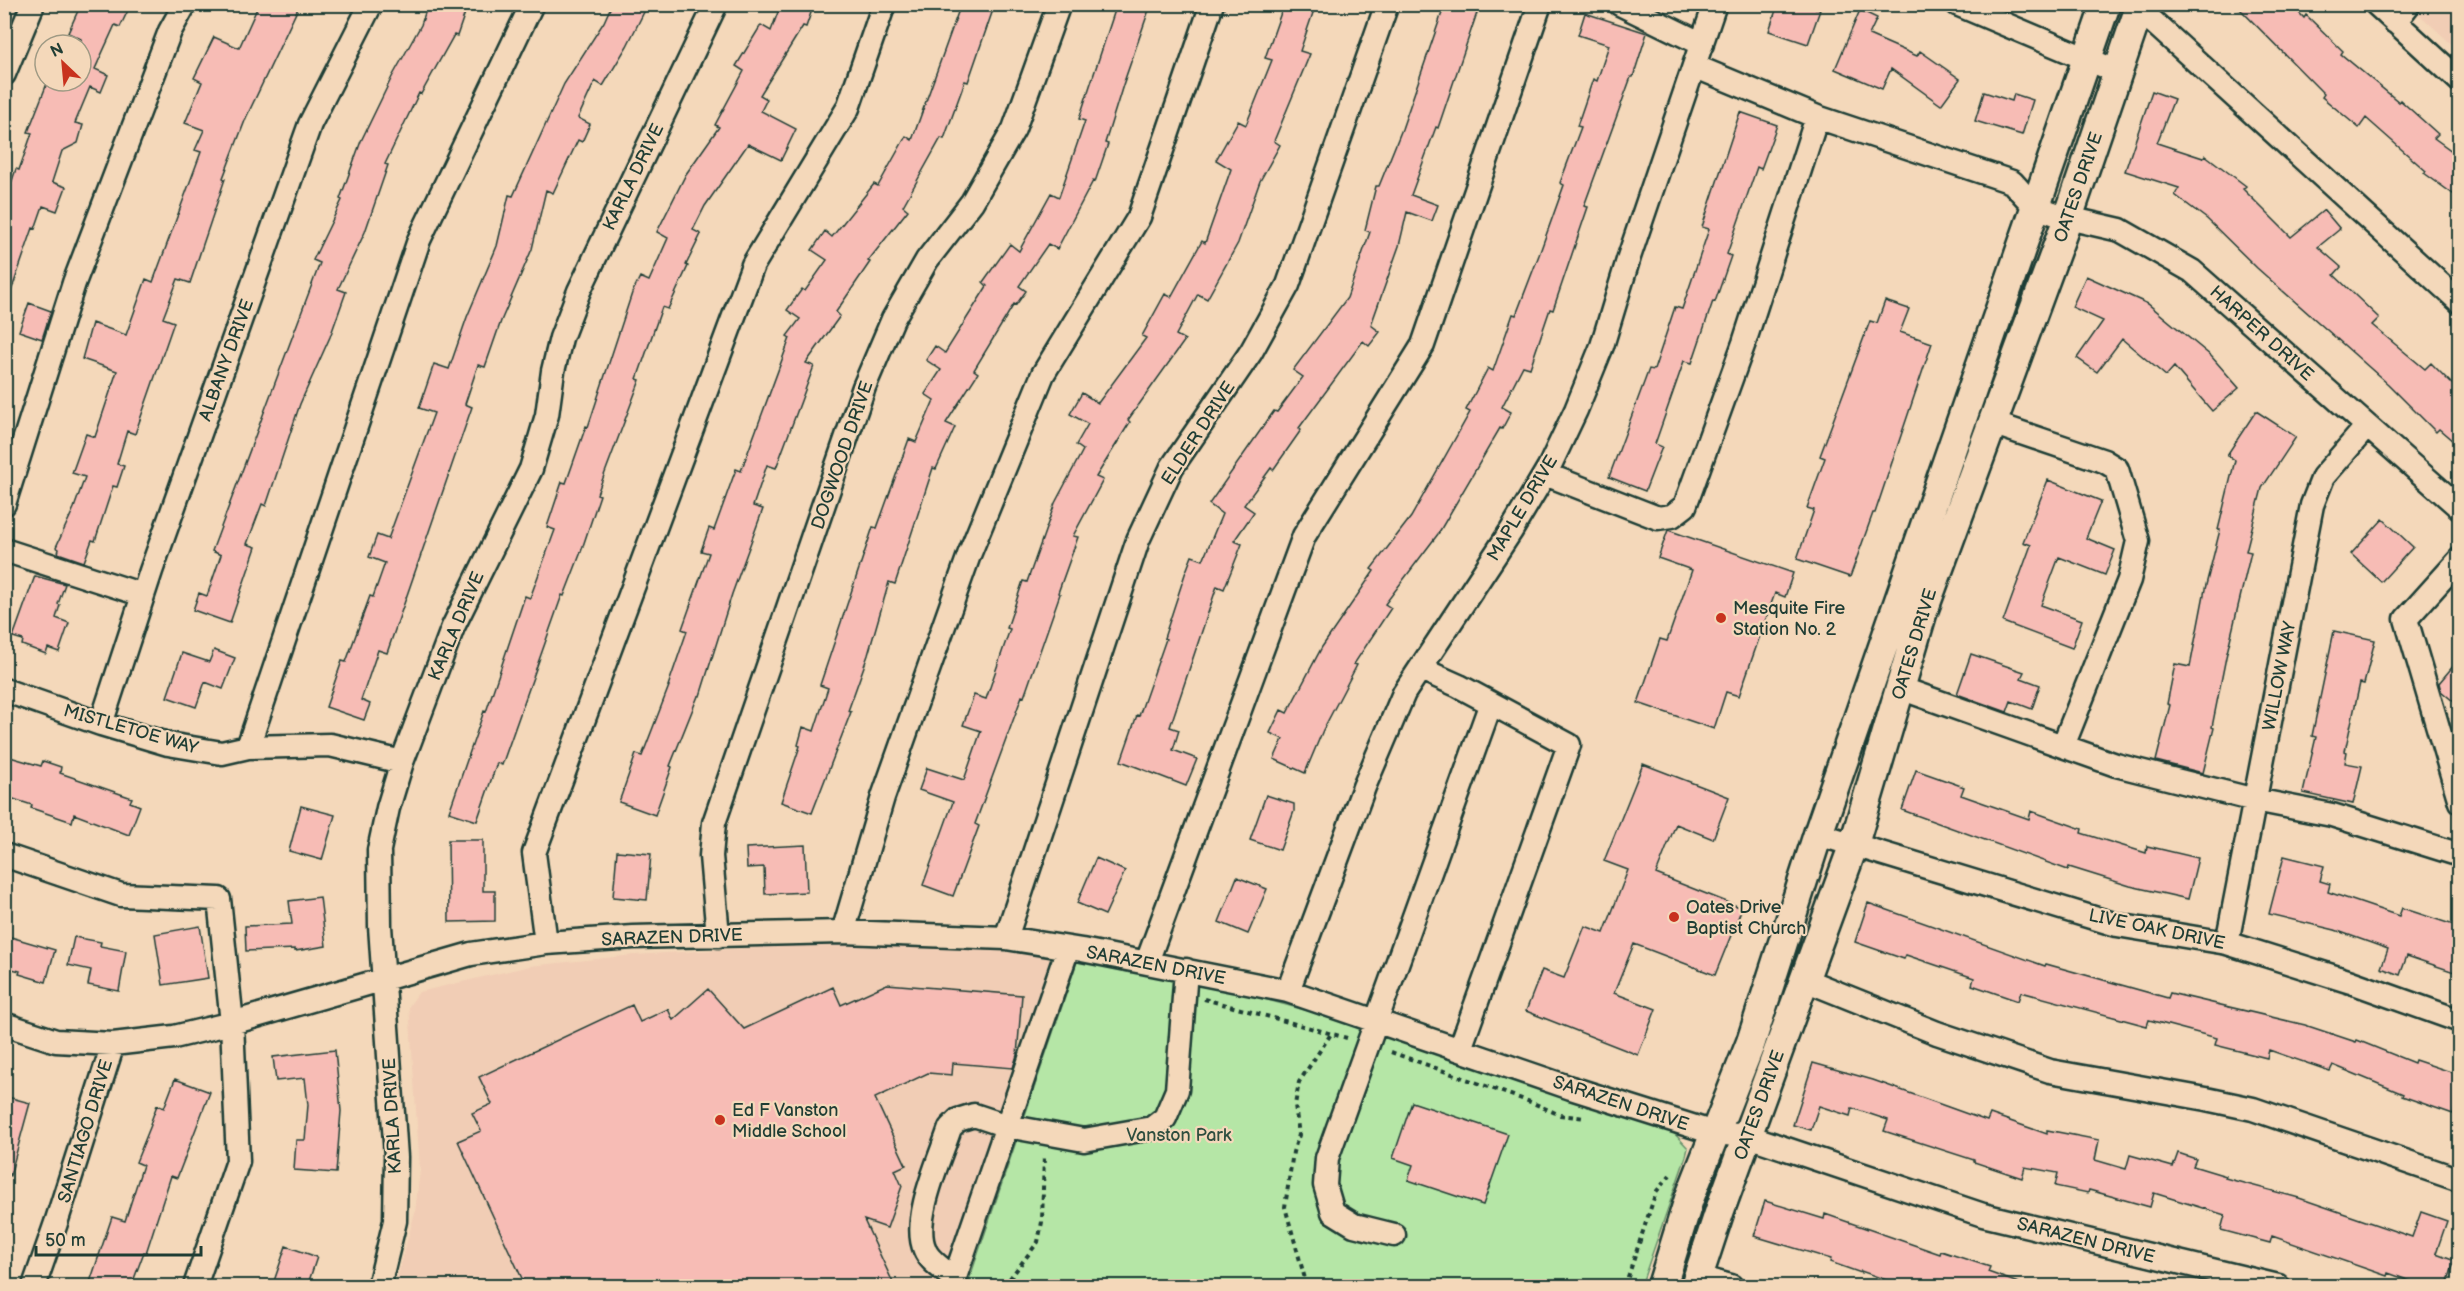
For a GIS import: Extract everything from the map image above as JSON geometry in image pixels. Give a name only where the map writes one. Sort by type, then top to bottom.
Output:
[{"type":"main road","name":"OATES DRIVE","points":[[1662,1287],[1689,1199],[1752,1042],[1818,834],[2106,4]]},
{"type":"main road","name":"OATES DRIVE","points":[[1696,1282],[1854,844],[1922,614],[2068,218],[2140,7]]},
{"type":"street","points":[[4,74],[33,4]]},
{"type":"street","points":[[4,504],[74,283],[170,31],[185,4]]},
{"type":"street","name":"ALBANY DRIVE","points":[[101,724],[143,595],[310,124],[371,4]]},
{"type":"street","points":[[248,747],[419,240],[532,4]]},
{"type":"street","name":"KARLA DRIVE","points":[[379,1287],[395,1221],[396,1157],[380,926],[379,850],[388,808],[402,762],[453,627],[531,470],[547,415],[553,371],[561,338],[579,291],[716,4]]},
{"type":"street","points":[[546,943],[534,853],[753,265],[848,108],[884,4]]},
{"type":"street","name":"DOGWOOD DRIVE","points":[[718,936],[711,856],[714,823],[864,387],[893,319],[927,260],[972,202],[1014,129],[1059,4]]},
{"type":"street","points":[[843,932],[883,797],[969,555],[1044,374],[1139,217],[1212,4]]},
{"type":"street","name":"ELDER DRIVE","points":[[1006,938],[1138,540],[1172,467],[1251,352],[1288,285],[1387,4]]},
{"type":"street","points":[[1147,962],[1304,536],[1423,345],[1540,4]]},
{"type":"street","points":[[1620,4],[1701,44]]},
{"type":"street","name":"MAPLE DRIVE","points":[[1288,992],[1364,787],[1404,693],[1511,531],[1545,474],[1576,410],[1602,346],[1629,257],[1715,4]]},
{"type":"street","points":[[1957,4],[2118,72]]},
{"type":"street","points":[[2376,4],[2402,13],[2455,68]]},
{"type":"street","points":[[2140,7],[2460,302]]},
{"type":"street","points":[[1694,66],[1817,117],[1983,171],[2012,183],[2035,207]]},
{"type":"street","points":[[1545,474],[1658,518],[1672,516],[1685,506],[1744,342],[1817,117]]},
{"type":"street","name":"HARPER DRIVE","points":[[2035,207],[2068,218],[2120,230],[2192,271],[2460,508]]},
{"type":"street","points":[[1992,423],[2104,461],[2117,469],[2138,541],[2129,580],[2063,747]]},
{"type":"street","name":"WILLOW WAY","points":[[2227,943],[2312,505],[2323,477],[2367,426]]},
{"type":"street","points":[[4,550],[143,595]]},
{"type":"street","points":[[2460,559],[2406,619],[2460,802]]},
{"type":"street","points":[[1420,669],[1491,703],[1569,745],[1460,1049]]},
{"type":"street","points":[[1900,688],[2116,765],[2255,800],[2332,815],[2460,855]]},
{"type":"street","name":"MISTLETOE WAY","points":[[4,690],[101,724],[168,744],[222,753],[248,747],[330,745],[402,762]]},
{"type":"street","points":[[1394,1235],[1354,1225],[1333,1212],[1325,1185],[1327,1158],[1491,703]]},
{"type":"street","name":"LIVE OAK DRIVE","points":[[1818,834],[2117,925],[2227,943],[2351,982],[2460,1021]]},
{"type":"street","points":[[4,855],[121,895],[219,899],[232,1023],[238,1161],[195,1287]]},
{"type":"street","name":"SARAZEN DRIVE","points":[[4,1024],[56,1041],[113,1044],[174,1037],[232,1023],[471,954],[546,943],[633,937],[843,932],[1006,938],[1147,962],[1186,980],[1288,992],[1714,1133],[1748,1136],[1983,1215],[2278,1287]]},
{"type":"street","points":[[1068,948],[1007,1126],[953,1283],[925,1252],[920,1234],[925,1206],[950,1128],[958,1120],[974,1115],[1007,1126],[1084,1140],[1152,1128],[1165,1119],[1177,1090],[1186,980]]},
{"type":"street","points":[[1805,980],[1937,1033],[2050,1071],[2206,1098],[2253,1109],[2460,1180]]},
{"type":"street","name":"SANTIAGO DRIVE","points":[[34,1287],[113,1044]]},
{"type":"street","points":[[1696,1282],[1731,1287]]},
{"type":"path","points":[[1186,980],[1206,1000],[1367,1043],[1533,1103],[1560,1115],[1595,1119]]},
{"type":"path","points":[[1307,1287],[1286,1207],[1293,1152],[1299,1135],[1295,1105],[1299,1082],[1331,1034]]},
{"type":"path","points":[[1004,1287],[1038,1242],[1042,1222],[1042,1161],[1049,1134]]},
{"type":"path","points":[[1625,1287],[1656,1192],[1675,1169]]},
{"type":"shaded area","points":[[2409,5],[2459,5],[2459,51]]},
{"type":"shaded area","name":"Ed F Vanston Middle School","points":[[879,940],[1079,956],[967,1286],[395,1286],[415,1212],[420,1170],[409,1006],[419,992],[530,966],[634,955]]},
{"type":"green space","name":"Vanston Park","points":[[1079,956],[1231,990],[1331,1017],[1672,1131],[1688,1148],[1641,1286],[967,1286]]},
{"type":"building","points":[[81,4],[131,4],[120,27],[115,25],[95,69],[108,75],[101,92],[93,88],[93,33],[68,33]]},
{"type":"building","points":[[259,4],[300,4],[246,118],[223,178],[225,179],[190,283],[178,279],[163,318],[174,322],[135,434],[127,431],[117,464],[124,466],[117,487],[113,486],[95,541],[92,540],[84,562],[58,553],[59,549],[56,547],[85,477],[72,473],[86,434],[95,437],[117,371],[82,359],[92,323],[126,335],[146,279],[153,282],[201,152],[195,150],[204,130],[185,123],[202,82],[194,78],[214,37],[239,48]]},
{"type":"building","points":[[428,4],[468,4],[457,36],[454,35],[421,94],[419,93],[385,164],[388,165],[365,232],[338,289],[346,292],[330,337],[300,404],[266,506],[262,504],[247,544],[256,547],[230,623],[193,610],[199,593],[207,596],[221,555],[212,551],[320,263],[313,260],[342,200],[340,199],[361,141],[392,77],[421,25]]},
{"type":"building","points":[[612,4],[648,4],[603,86],[595,81],[578,118],[590,124],[582,142],[578,140],[553,193],[546,190],[532,249],[501,321],[485,367],[478,365],[465,404],[472,407],[387,653],[378,650],[361,700],[370,704],[364,720],[326,707],[342,661],[346,662],[370,596],[373,597],[385,563],[369,557],[377,535],[388,539],[434,413],[419,408],[434,364],[449,369],[467,317],[497,246],[509,195],[513,196],[564,84],[604,22]]},
{"type":"building","points":[[781,4],[814,4],[806,27],[803,26],[760,95],[767,99],[761,111],[796,129],[781,160],[748,144],[705,206],[693,230],[701,234],[686,265],[688,266],[668,309],[662,307],[637,379],[640,380],[597,494],[600,495],[581,552],[564,596],[562,595],[502,765],[497,763],[477,821],[449,812],[525,596],[530,598],[555,530],[547,527],[562,482],[566,483],[586,426],[588,427],[632,293],[640,277],[649,281],[668,238],[657,232],[686,174],[719,127],[715,125],[744,71],[736,66],[761,25],[771,31]]},
{"type":"building","points":[[961,4],[995,4],[968,82],[965,81],[944,139],[941,138],[903,206],[908,210],[868,261],[870,262],[836,312],[840,316],[806,363],[814,366],[776,468],[767,465],[753,506],[763,509],[732,594],[700,696],[698,696],[670,766],[672,767],[655,815],[619,802],[636,754],[642,756],[669,686],[687,631],[682,629],[709,553],[701,551],[709,528],[714,530],[736,469],[741,471],[790,338],[787,336],[800,319],[787,310],[802,289],[805,291],[827,260],[812,250],[825,231],[832,237],[874,184],[878,186],[906,136],[912,140]]},
{"type":"building","points":[[1117,4],[1151,4],[1123,85],[1105,143],[1108,144],[1095,182],[1093,181],[1057,249],[1048,244],[1019,286],[1026,291],[1016,305],[1014,304],[974,370],[978,373],[946,423],[955,427],[936,469],[933,468],[895,584],[889,582],[868,655],[848,711],[851,712],[812,813],[781,802],[800,746],[798,745],[803,727],[814,731],[828,688],[820,685],[873,527],[877,528],[909,439],[916,442],[934,400],[925,394],[941,370],[926,360],[935,346],[945,353],[987,286],[983,282],[1010,244],[1019,251],[1051,193],[1059,197],[1085,121],[1079,119]]},
{"type":"building","points":[[1284,4],[1316,4],[1300,51],[1310,54],[1274,141],[1280,145],[1260,181],[1238,243],[1207,299],[1198,294],[1176,335],[1185,340],[1128,420],[1130,422],[1096,477],[1103,480],[1073,536],[1078,537],[1058,593],[1060,594],[1024,697],[1022,696],[975,824],[979,826],[953,896],[923,885],[953,802],[919,790],[927,768],[964,780],[981,731],[963,725],[974,695],[986,699],[1010,629],[1007,628],[1023,581],[1027,582],[1055,503],[1083,450],[1076,445],[1088,424],[1070,414],[1082,393],[1098,403],[1146,338],[1142,336],[1165,294],[1171,297],[1202,241],[1205,243],[1231,169],[1216,160],[1238,121],[1246,125],[1272,60],[1265,58]]},
{"type":"building","points":[[1445,4],[1480,4],[1438,128],[1436,127],[1411,195],[1438,205],[1432,221],[1407,212],[1399,246],[1371,325],[1380,332],[1369,346],[1363,341],[1299,428],[1301,430],[1273,470],[1271,468],[1244,505],[1254,512],[1234,541],[1242,544],[1224,589],[1217,586],[1170,727],[1179,730],[1173,750],[1197,759],[1186,786],[1121,761],[1166,639],[1164,638],[1192,556],[1203,560],[1222,514],[1209,504],[1274,411],[1277,412],[1303,377],[1293,370],[1347,298],[1370,232],[1365,230],[1376,186],[1379,186],[1402,129]]},
{"type":"building","points":[[1778,4],[1802,4],[1820,10],[1808,44],[1769,31]]},
{"type":"building","points":[[2235,4],[2291,4],[2304,18],[2306,15],[2343,51],[2341,54],[2399,102],[2400,100],[2438,134],[2434,138],[2460,157],[2460,199],[2424,173],[2426,171],[2366,118],[2359,128],[2322,97],[2324,94]]},
{"type":"building","points":[[1860,10],[1877,18],[1869,35],[1917,56],[1920,51],[1960,79],[1941,105],[1891,69],[1882,89],[1835,69]]},
{"type":"building","points":[[1585,13],[1647,33],[1633,77],[1631,77],[1584,206],[1588,207],[1553,310],[1550,309],[1530,368],[1523,366],[1502,407],[1511,412],[1502,429],[1500,428],[1438,534],[1385,604],[1391,608],[1354,664],[1357,665],[1323,730],[1305,773],[1274,759],[1283,739],[1270,733],[1281,710],[1287,713],[1322,647],[1374,571],[1371,569],[1411,517],[1470,412],[1466,410],[1488,368],[1493,371],[1564,185],[1560,183],[1581,127],[1577,126],[1593,79],[1597,81],[1609,45],[1578,35]]},
{"type":"building","points":[[2152,91],[2174,99],[2157,143],[2203,158],[2205,155],[2246,186],[2243,189],[2291,237],[2324,210],[2340,229],[2318,247],[2341,267],[2334,275],[2379,318],[2372,325],[2425,369],[2431,363],[2460,392],[2460,447],[2439,429],[2436,432],[2388,384],[2257,268],[2207,219],[2175,195],[2179,188],[2125,171]]},
{"type":"building","points":[[1984,92],[2012,101],[2014,94],[2033,100],[2022,135],[1975,121]]},
{"type":"building","points":[[43,93],[88,93],[75,123],[83,125],[78,143],[62,151],[52,182],[66,187],[57,211],[43,206],[7,303],[4,302],[4,204],[32,133],[28,132]]},
{"type":"building","points":[[1740,112],[1777,125],[1761,169],[1757,167],[1727,254],[1731,256],[1692,363],[1684,361],[1655,444],[1662,447],[1645,491],[1609,477],[1649,369],[1654,370],[1675,307],[1682,309],[1709,229],[1702,227]]},
{"type":"building","points":[[2086,276],[2148,304],[2211,356],[2239,388],[2212,411],[2174,367],[2166,376],[2122,339],[2097,372],[2077,358],[2103,321],[2072,307]]},
{"type":"building","points":[[1885,301],[1909,309],[1900,332],[1932,343],[1875,513],[1873,513],[1850,577],[1797,559],[1814,510],[1807,508],[1825,458],[1820,456],[1870,321],[1877,323]]},
{"type":"building","points":[[29,303],[51,311],[42,339],[19,331]]},
{"type":"building","points":[[2256,411],[2296,437],[2262,488],[2246,551],[2251,552],[2226,657],[2212,727],[2214,728],[2203,773],[2156,761],[2170,705],[2167,704],[2175,664],[2190,667],[2205,589],[2235,460],[2227,455]]},
{"type":"building","points":[[2048,480],[2101,501],[2086,538],[2115,550],[2105,575],[2059,557],[2041,605],[2082,620],[2072,648],[2003,622],[2031,545],[2023,542]]},
{"type":"building","points":[[2383,519],[2413,547],[2381,582],[2351,554]]},
{"type":"building","name":"Mesquite Fire Station No. 2","points":[[1668,530],[1793,573],[1785,597],[1775,593],[1739,696],[1726,692],[1714,729],[1638,703],[1660,639],[1667,641],[1692,570],[1658,558]]},
{"type":"building","points":[[35,576],[65,584],[56,618],[69,623],[59,652],[48,648],[46,654],[22,645],[23,640],[13,637]]},
{"type":"building","points":[[2334,631],[2375,640],[2364,684],[2360,683],[2345,751],[2347,752],[2345,763],[2362,766],[2353,804],[2303,793],[2316,737],[2312,736]]},
{"type":"building","points":[[214,650],[235,658],[223,689],[205,682],[196,707],[167,697],[182,653],[209,662]]},
{"type":"building","points":[[1971,654],[2024,672],[2021,678],[2040,685],[2032,709],[2011,701],[2007,712],[1957,694]]},
{"type":"building","points":[[2460,658],[2460,707],[2441,691],[2439,683]]},
{"type":"building","points":[[10,757],[41,766],[43,761],[61,767],[60,773],[132,798],[130,802],[140,806],[129,835],[74,814],[72,822],[4,796],[4,775]]},
{"type":"building","name":"Oates Drive Baptist Church","points":[[1643,764],[1729,797],[1713,839],[1676,824],[1656,874],[1742,908],[1715,975],[1634,944],[1614,993],[1656,1009],[1638,1055],[1526,1011],[1542,970],[1564,978],[1585,926],[1604,933],[1628,870],[1604,861]]},
{"type":"building","points":[[1916,770],[1964,787],[1961,795],[2029,819],[2031,811],[2082,829],[2081,833],[2146,853],[2147,846],[2198,858],[2188,899],[2130,886],[2069,867],[2068,870],[1902,810]]},
{"type":"building","points":[[1266,795],[1294,804],[1294,811],[1280,850],[1250,840]]},
{"type":"building","points":[[301,806],[335,815],[322,860],[289,851]]},
{"type":"building","points":[[448,840],[483,840],[483,891],[495,891],[495,921],[449,922]]},
{"type":"building","points":[[805,845],[807,892],[765,894],[764,867],[747,868],[746,848]]},
{"type":"building","points":[[617,851],[651,854],[647,900],[613,897]]},
{"type":"building","points":[[2284,856],[2324,866],[2320,881],[2330,884],[2328,892],[2399,916],[2402,908],[2460,927],[2460,974],[2407,956],[2400,975],[2381,968],[2388,949],[2335,930],[2269,914]]},
{"type":"building","points":[[1096,858],[1125,871],[1105,915],[1077,903]]},
{"type":"building","points":[[1237,877],[1267,889],[1248,934],[1219,922]]},
{"type":"building","points":[[320,897],[326,946],[295,951],[295,949],[246,951],[245,926],[292,924],[289,901]]},
{"type":"building","points":[[1868,903],[2045,966],[2046,964],[2168,998],[2170,993],[2305,1025],[2356,1042],[2357,1040],[2414,1063],[2415,1060],[2460,1075],[2460,1094],[2453,1114],[2402,1096],[2403,1094],[2333,1065],[2330,1071],[2269,1050],[2267,1058],[2215,1045],[2217,1038],[2149,1020],[2147,1026],[2021,992],[2018,1001],[1972,985],[1974,978],[1906,955],[1904,959],[1855,942]]},
{"type":"building","points":[[200,926],[208,978],[163,985],[155,934]]},
{"type":"building","points":[[4,935],[55,950],[46,982],[4,967]]},
{"type":"building","points":[[74,937],[101,942],[100,946],[126,951],[119,991],[88,985],[91,970],[68,965]]},
{"type":"building","points":[[887,984],[1022,995],[1017,1055],[1013,1068],[953,1063],[952,1075],[928,1073],[875,1098],[906,1165],[895,1170],[902,1186],[887,1228],[864,1220],[895,1287],[526,1287],[458,1141],[481,1131],[472,1113],[492,1104],[479,1077],[632,1005],[640,1022],[668,1009],[673,1020],[708,989],[744,1029],[833,987],[841,1005]]},
{"type":"building","points":[[335,1050],[341,1111],[336,1173],[294,1170],[296,1140],[305,1140],[308,1105],[305,1078],[276,1081],[273,1057]]},
{"type":"building","points":[[1813,1063],[1873,1080],[1987,1121],[1990,1114],[2047,1134],[2047,1130],[2099,1140],[2095,1160],[2126,1169],[2130,1155],[2173,1167],[2178,1153],[2196,1159],[2193,1166],[2226,1176],[2225,1178],[2299,1198],[2412,1237],[2421,1212],[2447,1221],[2436,1253],[2455,1260],[2446,1287],[2427,1287],[2388,1273],[2387,1276],[2272,1236],[2270,1243],[2221,1230],[2225,1215],[2154,1193],[2150,1207],[2089,1190],[2088,1193],[2055,1186],[2058,1173],[2025,1167],[2022,1178],[1884,1131],[1888,1120],[1852,1108],[1850,1116],[1819,1106],[1811,1130],[1793,1125]]},
{"type":"building","points":[[175,1079],[210,1092],[177,1178],[171,1176],[146,1253],[144,1252],[131,1287],[102,1287],[90,1282],[112,1217],[125,1221],[143,1165],[136,1162],[157,1105],[164,1108]]},
{"type":"building","points":[[4,1096],[30,1103],[10,1176],[4,1175]]},
{"type":"building","points":[[1412,1102],[1508,1134],[1483,1205],[1408,1180],[1413,1165],[1393,1158]]},
{"type":"building","points":[[1765,1201],[1824,1219],[1825,1214],[1940,1254],[1941,1251],[1990,1267],[1988,1272],[2021,1284],[2020,1287],[1906,1287],[1861,1271],[1861,1273],[1830,1262],[1831,1259],[1754,1236]]},
{"type":"building","points":[[286,1246],[317,1257],[307,1287],[272,1287]]},
{"type":"place","name":"Mesquite Fire Station No. 2","points":[[1721,618]]},
{"type":"place","name":"Oates Drive Baptist Church","points":[[1674,917]]},
{"type":"place","name":"Ed F Vanston Middle School","points":[[720,1120]]}]
